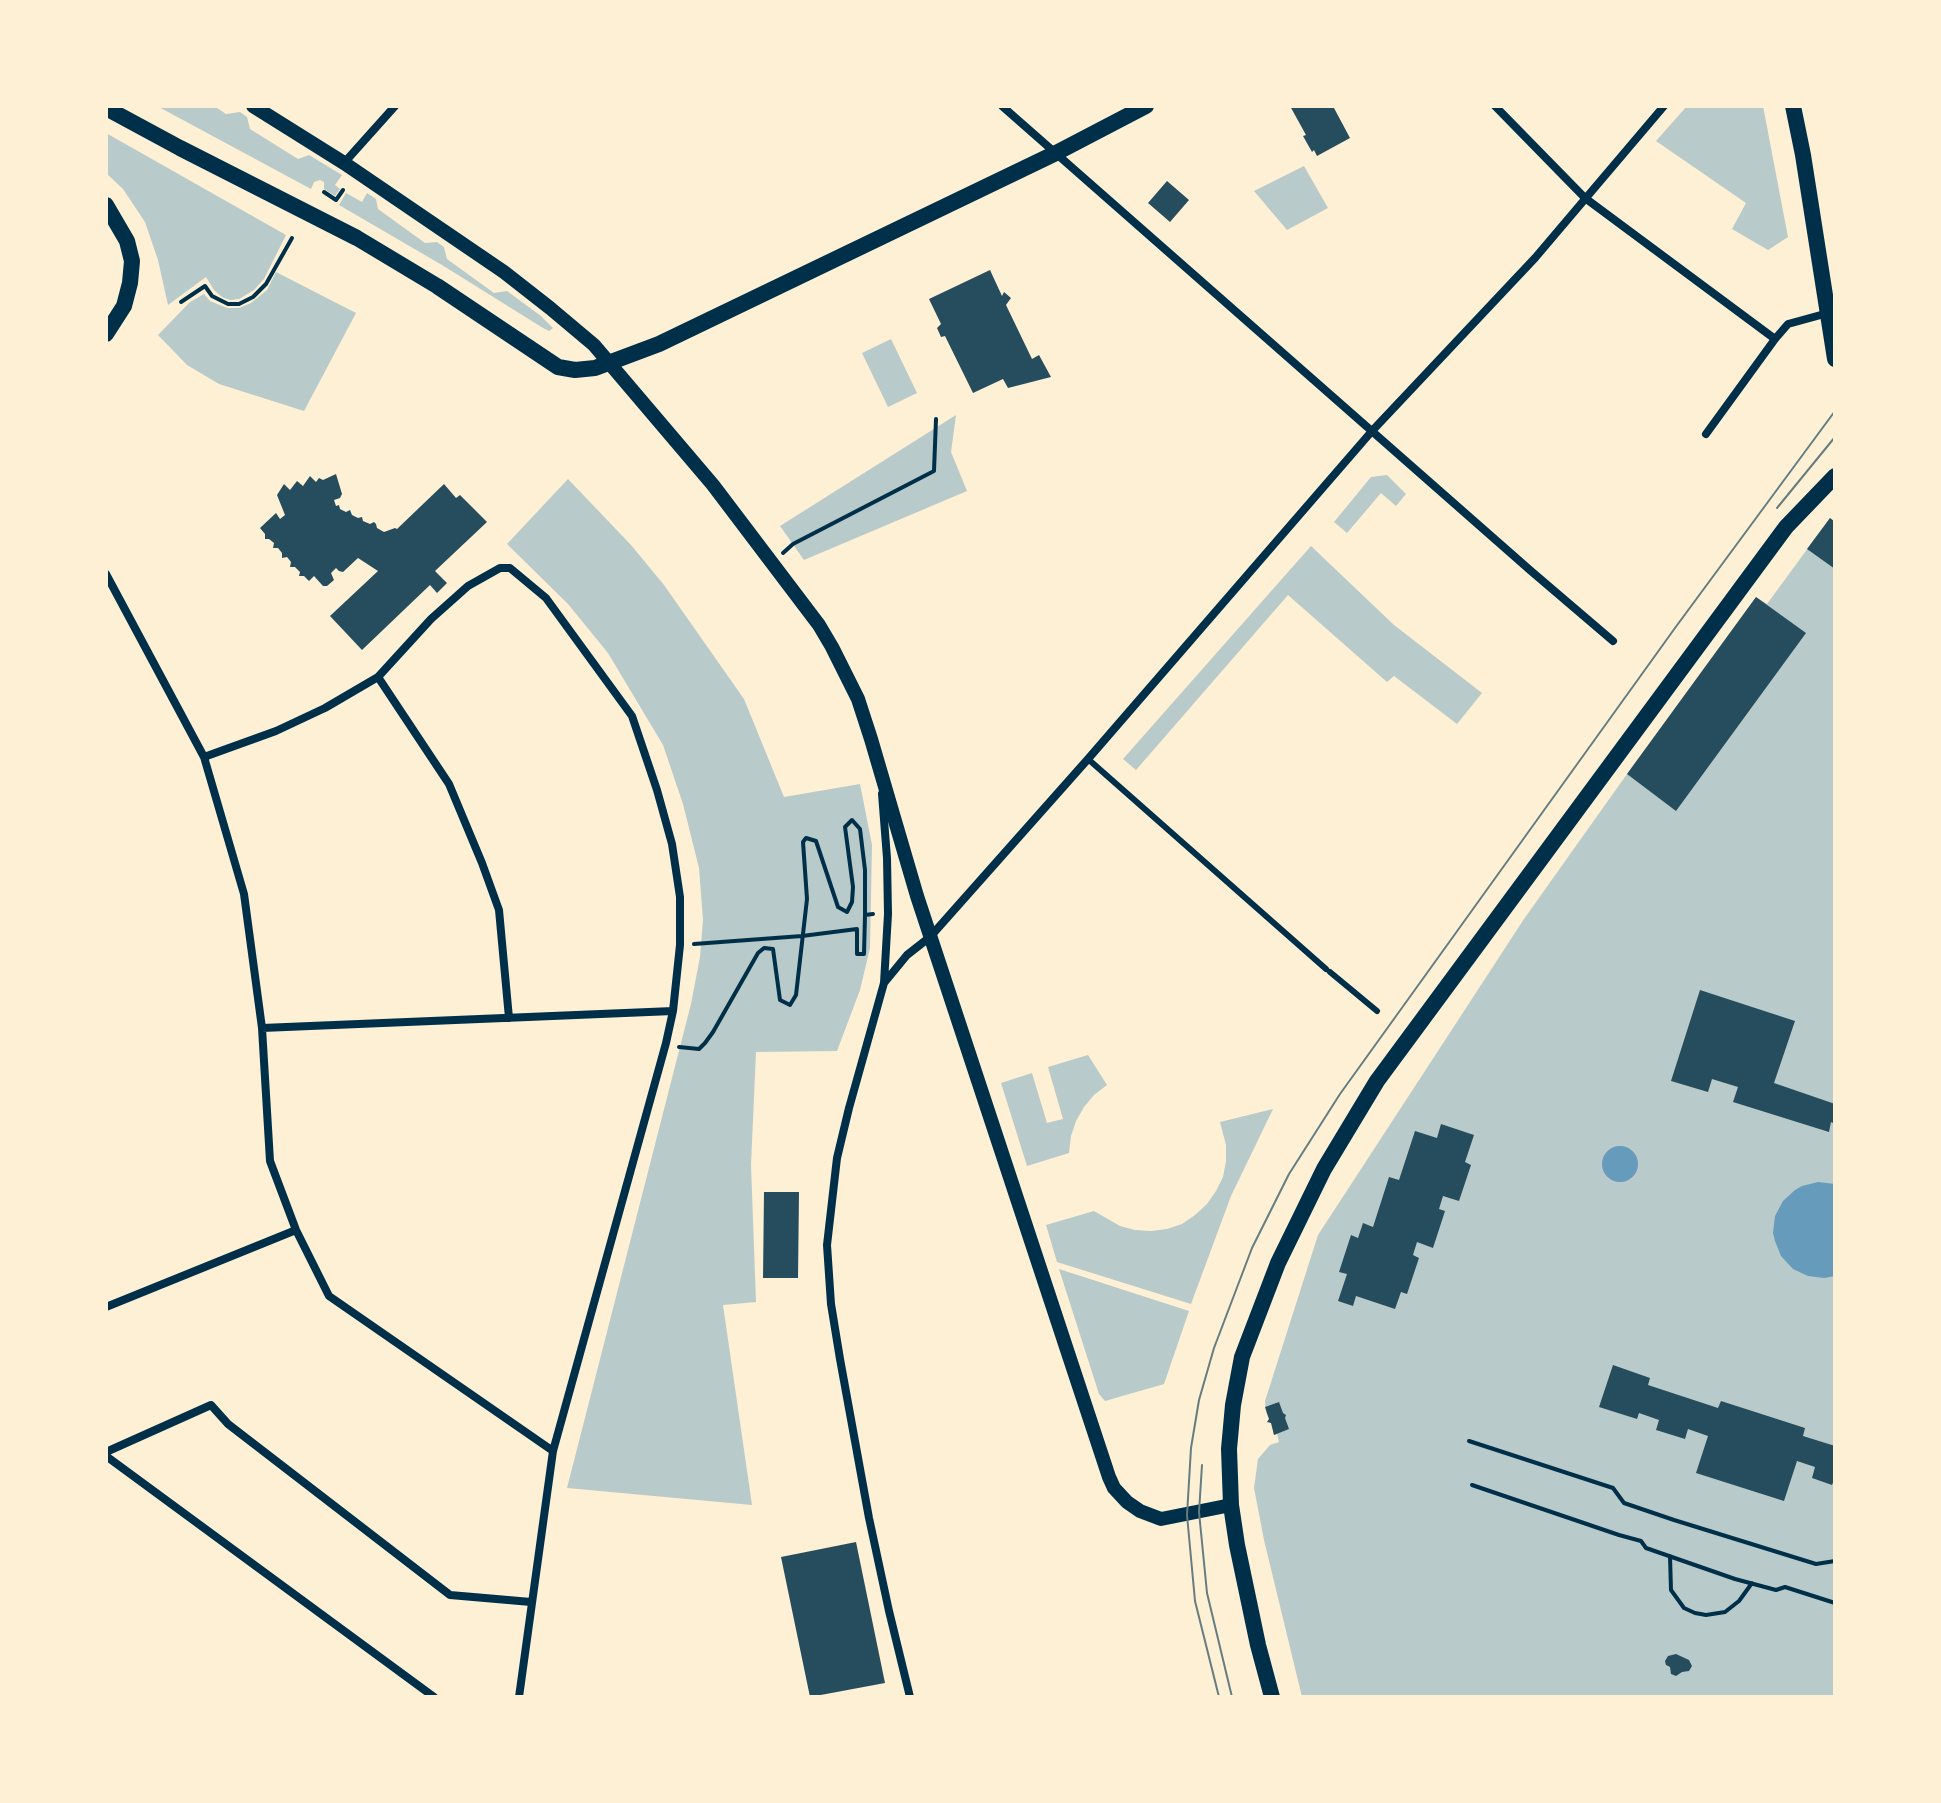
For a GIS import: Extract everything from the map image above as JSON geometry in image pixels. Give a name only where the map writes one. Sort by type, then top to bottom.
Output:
[{"type":"main road","points":[[106,108],[357,238],[437,286],[558,367],[575,370],[595,368],[673,338],[1056,153],[1146,106]]},
{"type":"main road","points":[[1793,106],[1835,359]]},
{"type":"main road","points":[[106,205],[127,241],[132,261],[124,306],[106,334]]},
{"type":"main road","points":[[1272,1697],[1237,1545],[1231,1505],[1229,1449],[1242,1357],[1278,1263],[1324,1169],[1377,1081],[1786,527],[1835,476]]},
{"type":"street","points":[[253,106],[344,163],[515,281],[594,345],[713,485],[819,625],[858,699],[930,937],[1114,1488],[1140,1511],[1161,1519],[1231,1505]]},
{"type":"street","points":[[344,163],[395,106]]},
{"type":"street","points":[[1002,106],[1613,641]]},
{"type":"street","points":[[1495,106],[1585,198],[1775,339]]},
{"type":"street","points":[[884,983],[907,955],[930,937],[1088,759],[1372,431],[1535,258],[1664,106]]},
{"type":"street","points":[[1706,434],[1788,324],[1828,313]]},
{"type":"street","points":[[204,757],[276,731],[325,708],[378,677],[431,619],[468,586],[500,568],[510,568],[546,598],[632,716],[657,790],[672,844],[680,897],[680,945],[673,1011],[553,1451],[519,1697]]},
{"type":"street","points":[[106,574],[204,757],[244,894],[262,1028],[270,1161],[296,1230],[329,1296],[553,1451]]},
{"type":"street","points":[[378,677],[449,784],[482,863],[499,910],[509,1018]]},
{"type":"street","points":[[881,778],[888,914],[884,983],[837,1158],[827,1245],[831,1304],[842,1375],[869,1518],[910,1697]]},
{"type":"street","points":[[262,1028],[673,1011]]},
{"type":"street","points":[[106,1307],[296,1230]]},
{"type":"street","points":[[434,1697],[106,1454],[211,1405],[228,1424],[450,1595],[531,1602]]},
{"type":"lane","points":[[1088,759],[1377,1011]]},
{"type":"path","points":[[324,192],[336,200],[343,190]]},
{"type":"path","points":[[181,302],[205,286],[212,296],[228,304],[239,304],[253,297],[266,284],[292,238]]},
{"type":"path","points":[[772,562],[793,544],[934,471],[936,419]]},
{"type":"path","points":[[666,1043],[699,1049],[713,1032],[758,953],[764,948],[773,949],[780,1000],[790,1005],[796,995],[802,936],[807,899],[803,842],[806,838],[816,841],[838,907],[847,912],[852,902],[853,887],[845,827],[852,820],[860,829],[865,870],[864,954],[857,954],[857,929],[802,936],[680,945]]},
{"type":"path","points":[[865,915],[873,914]]},
{"type":"path","points":[[1469,1441],[1613,1488],[1624,1503],[1674,1520],[1816,1564],[1835,1561]]},
{"type":"path","points":[[1472,1485],[1641,1541],[1646,1548],[1735,1579],[1776,1590],[1785,1587],[1835,1603]]},
{"type":"path","points":[[1670,1556],[1671,1590],[1684,1608],[1695,1613],[1725,1612],[1739,1601],[1752,1583]]},
{"type":"shaded area","points":[[157,106],[214,106],[226,114],[240,112],[247,117],[250,129],[298,159],[309,155],[342,175],[335,185],[340,189],[335,196],[324,189],[324,182],[320,180],[314,182],[311,189]]},
{"type":"shaded area","points":[[1687,106],[1763,106],[1788,237],[1768,250],[1732,229],[1746,203],[1656,141]]},
{"type":"shaded area","points":[[106,133],[286,235],[264,279],[254,290],[239,299],[230,300],[214,290],[206,277],[168,305],[145,222],[123,189],[106,173]]},
{"type":"shaded area","points":[[1304,166],[1328,208],[1287,230],[1254,191]]},
{"type":"shaded area","points":[[346,193],[362,202],[367,193],[376,199],[378,209],[425,243],[437,242],[444,247],[447,259],[494,293],[507,291],[553,328],[549,331],[543,328],[339,205]]},
{"type":"shaded area","points":[[276,272],[356,313],[304,411],[219,384],[187,365],[158,335],[190,302],[204,294],[210,301],[227,308],[239,308],[251,303],[267,290]]},
{"type":"shaded area","points":[[891,339],[917,393],[888,407],[862,353]]},
{"type":"shaded area","points":[[956,415],[951,452],[967,491],[804,560],[780,526]]},
{"type":"shaded area","points":[[1387,475],[1406,494],[1396,506],[1381,493],[1347,533],[1334,522],[1371,477]]},
{"type":"shaded area","points":[[568,479],[664,585],[744,699],[784,797],[860,784],[872,845],[870,948],[860,990],[837,1051],[756,1052],[751,1165],[756,1302],[723,1305],[752,1505],[567,1488],[691,1004],[703,920],[699,868],[683,804],[663,745],[608,653],[568,604],[507,544]]},
{"type":"shaded area","points":[[1830,518],[1835,522],[1835,1697],[1302,1697],[1254,1488],[1258,1459],[1270,1445],[1279,1442],[1266,1412],[1265,1401],[1318,1235],[1524,919],[1627,774],[1756,597],[1767,604]]},
{"type":"shaded area","points":[[1311,546],[1394,625],[1482,693],[1457,724],[1394,676],[1387,682],[1288,595],[1136,770],[1123,759]]},
{"type":"shaded area","points":[[1088,1055],[1107,1085],[1094,1095],[1076,1121],[1069,1153],[1027,1166],[1001,1083],[1032,1073],[1047,1123],[1063,1119],[1048,1067]]},
{"type":"shaded area","points":[[1273,1109],[1231,1196],[1191,1304],[1057,1262],[1046,1225],[1094,1211],[1120,1226],[1151,1231],[1182,1224],[1195,1215],[1207,1204],[1223,1177],[1226,1145],[1220,1122]]},
{"type":"shaded area","points":[[1059,1269],[1189,1311],[1164,1384],[1105,1401],[1099,1394]]},
{"type":"water","points":[[1620,1146],[1633,1151],[1638,1164],[1633,1177],[1620,1182],[1607,1177],[1602,1164],[1607,1151]]},
{"type":"water","points":[[1818,1182],[1835,1184],[1835,1276],[1824,1278],[1808,1276],[1793,1269],[1781,1256],[1773,1233],[1775,1216],[1783,1201],[1802,1186]]},
{"type":"building","points":[[1290,106],[1338,106],[1334,108],[1350,138],[1317,156],[1303,136],[1306,135]]},
{"type":"building","points":[[1167,181],[1189,200],[1170,222],[1148,203]]},
{"type":"building","points":[[990,270],[1002,296],[1004,292],[1011,298],[1006,305],[1032,359],[1039,355],[1051,377],[1008,388],[1003,379],[973,393],[945,336],[941,337],[937,328],[941,324],[929,299]]},
{"type":"building","points":[[336,474],[342,494],[334,500],[336,506],[339,505],[346,512],[350,510],[352,515],[362,517],[370,524],[374,522],[384,532],[397,529],[444,484],[456,498],[460,495],[487,522],[435,571],[447,583],[437,593],[430,585],[362,650],[330,616],[378,571],[358,558],[343,572],[336,568],[331,573],[334,580],[327,586],[323,586],[314,576],[309,581],[299,576],[300,572],[295,567],[290,567],[291,562],[287,557],[282,558],[282,553],[278,548],[273,548],[274,543],[265,539],[260,528],[276,513],[280,519],[285,515],[277,495],[284,484],[290,490],[297,481],[303,486],[310,476],[316,482],[319,478],[323,480]]},
{"type":"building","points":[[1830,518],[1835,522],[1835,569],[1807,549]]},
{"type":"building","points":[[1756,597],[1806,633],[1676,811],[1627,774]]},
{"type":"building","points":[[1700,990],[1795,1021],[1774,1083],[1835,1104],[1835,1124],[1831,1122],[1829,1132],[1733,1102],[1738,1087],[1712,1079],[1708,1092],[1671,1081]]},
{"type":"building","points":[[1441,1124],[1474,1135],[1465,1162],[1471,1165],[1459,1201],[1443,1196],[1439,1209],[1445,1211],[1433,1248],[1417,1242],[1413,1255],[1419,1258],[1407,1294],[1401,1292],[1395,1309],[1356,1296],[1353,1306],[1338,1301],[1347,1274],[1339,1272],[1351,1235],[1358,1238],[1363,1223],[1373,1227],[1389,1177],[1399,1180],[1415,1131],[1437,1138]]},
{"type":"building","points":[[764,1192],[799,1192],[798,1278],[763,1278]]},
{"type":"building","points":[[1613,1365],[1650,1378],[1648,1385],[1718,1408],[1721,1401],[1805,1428],[1803,1436],[1835,1446],[1835,1478],[1832,1485],[1812,1478],[1815,1467],[1797,1461],[1784,1501],[1696,1473],[1708,1436],[1688,1429],[1685,1439],[1656,1430],[1659,1420],[1639,1413],[1637,1419],[1599,1407]]},
{"type":"building","points":[[1279,1402],[1289,1429],[1274,1435],[1271,1423],[1267,1422],[1265,1407]]},
{"type":"building","points":[[856,1542],[885,1683],[810,1697],[781,1557]]},
{"type":"building","points":[[1676,1654],[1689,1660],[1692,1666],[1689,1671],[1676,1676],[1671,1674],[1665,1661],[1668,1656]]},
{"type":"tram line","points":[[1219,1697],[1195,1601],[1187,1515],[1191,1448],[1199,1400],[1214,1348],[1252,1248],[1289,1174],[1340,1094],[1835,411]]},
{"type":"tram line","points":[[1777,508],[1835,437]]},
{"type":"tram line","points":[[1202,1465],[1199,1512],[1207,1593],[1232,1697]]}]
